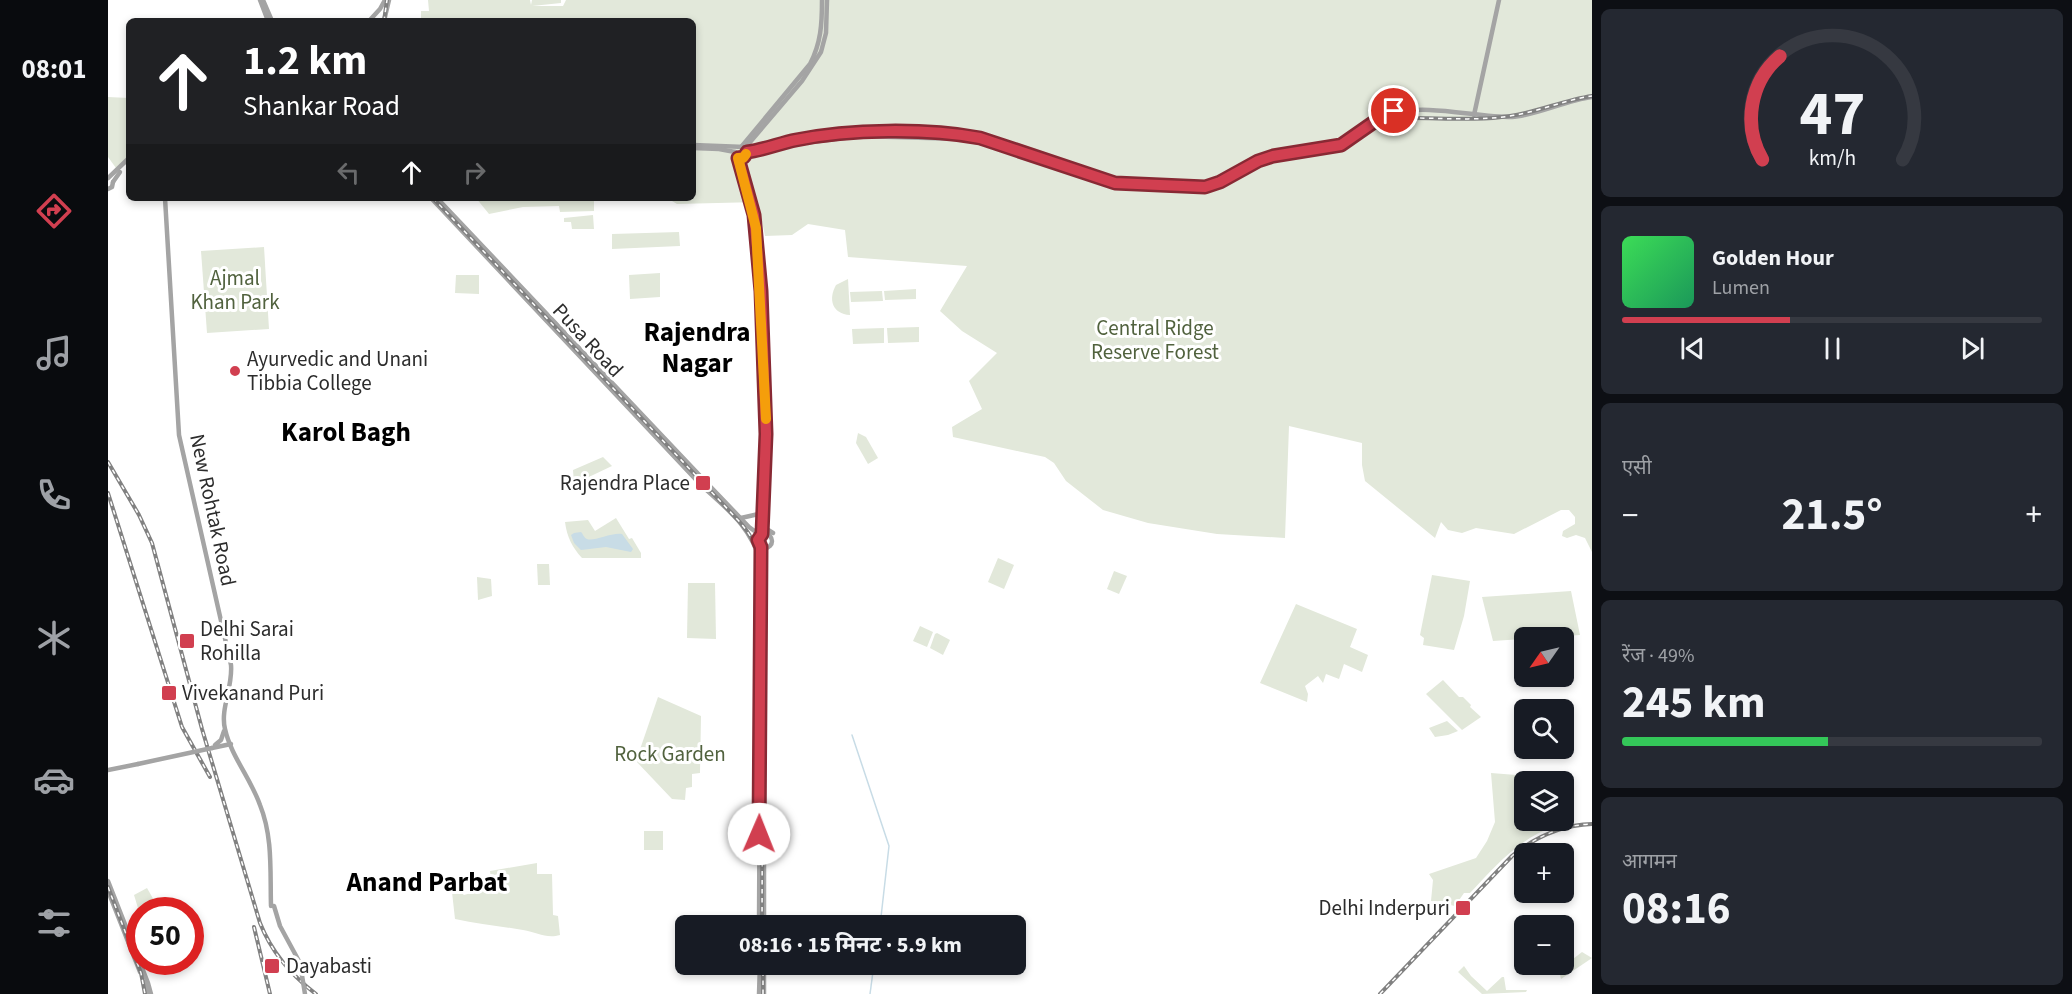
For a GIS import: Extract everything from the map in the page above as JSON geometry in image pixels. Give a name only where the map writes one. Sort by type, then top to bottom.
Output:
[{"type":"main road","points":[[261,0],[269,18]]},
{"type":"main road","points":[[372,18],[387,0]]},
{"type":"main road","points":[[384,18],[387,0]]},
{"type":"main road","points":[[742,152],[802,81],[821,52],[826,33],[824,0]]},
{"type":"main road","points":[[1473,113],[1499,0]]},
{"type":"main road","points":[[742,152],[797,140],[867,132],[960,134],[980,138],[1115,183],[1205,187],[1220,182],[1252,163],[1273,156],[1341,145],[1384,115],[1394,111],[1421,109],[1514,117],[1592,96]]},
{"type":"main road","points":[[696,147],[742,152],[860,136],[946,138],[985,144],[1102,182],[1123,186],[1205,189],[1217,186],[1257,163],[1273,158],[1342,147],[1389,114],[1420,111],[1473,113]]},
{"type":"main road","points":[[742,152],[759,227],[770,434],[763,533],[758,541],[763,547],[764,560],[762,915]]},
{"type":"main road","points":[[108,189],[112,187],[110,179],[126,163]]},
{"type":"main road","points":[[1071,177],[1077,173]]},
{"type":"main road","name":"New Rohtak Road","points":[[166,201],[179,437],[231,665],[225,728],[256,789],[269,824],[273,906]]},
{"type":"main road","name":"New Rohtak Road","points":[[166,201],[182,437],[232,663],[234,683],[227,721],[231,742],[265,816],[270,843],[273,906]]},
{"type":"main road","name":"Pusa Road","points":[[434,201],[700,484],[744,527],[753,541],[761,563]]},
{"type":"main road","name":"Pusa Road","points":[[440,201],[744,517]]},
{"type":"main road","points":[[763,533],[765,500]]},
{"type":"main road","points":[[763,513],[744,517],[746,524],[770,536],[772,540],[770,546],[763,547]]},
{"type":"main road","points":[[763,533],[773,533]]},
{"type":"main road","points":[[762,915],[761,563],[763,547]]},
{"type":"main road","points":[[212,746],[221,740],[225,728]]},
{"type":"main road","points":[[212,746],[222,746],[231,742]]},
{"type":"main road","points":[[109,768],[231,742]]},
{"type":"main road","points":[[222,746],[234,752]]},
{"type":"main road","points":[[108,881],[148,983],[149,994]]},
{"type":"main road","points":[[108,891],[149,994]]},
{"type":"main road","points":[[273,906],[278,928],[297,964],[303,994]]},
{"type":"main road","points":[[759,994],[761,975]]},
{"type":"main road","points":[[763,975],[764,994]]},
{"type":"green space","name":"Central Ridge Reserve Forest","points":[[428,0],[530,0],[531,5],[532,0],[561,0],[561,3],[532,6],[563,6],[566,0],[1592,0],[1592,552],[1585,538],[1576,535],[1567,538],[1562,536],[1563,531],[1575,524],[1575,517],[1569,510],[1561,510],[1514,534],[1476,528],[1462,533],[1448,530],[1441,522],[1435,538],[1365,481],[1362,443],[1289,426],[1285,538],[1217,534],[1148,523],[1103,510],[1066,481],[1054,463],[1045,457],[953,437],[952,427],[982,409],[969,381],[997,353],[962,331],[940,311],[967,266],[848,257],[845,230],[808,224],[792,235],[765,236],[758,202],[677,204],[672,201],[696,201],[696,18],[421,18],[421,11],[429,11]]},
{"type":"green space","points":[[108,97],[126,98],[126,158],[116,168],[108,157]]},
{"type":"green space","points":[[478,201],[594,201],[594,211],[560,212],[559,206],[523,207],[489,214]]},
{"type":"green space","points":[[593,215],[594,229],[572,229],[571,222],[564,222],[564,218]]},
{"type":"green space","points":[[679,232],[680,246],[612,249],[612,234]]},
{"type":"green space","name":"Ajmal Khan Park","points":[[264,247],[269,329],[207,333],[201,251]]},
{"type":"green space","points":[[660,273],[660,297],[630,299],[629,275]]},
{"type":"green space","points":[[456,275],[479,275],[479,294],[455,293]]},
{"type":"green space","points":[[848,279],[850,315],[839,312],[832,300],[836,285]]},
{"type":"green space","points":[[916,289],[916,299],[885,300],[884,291]]},
{"type":"green space","points":[[882,291],[883,301],[851,302],[850,292]]},
{"type":"green space","points":[[919,327],[919,342],[888,343],[887,328]]},
{"type":"green space","points":[[884,328],[884,343],[853,344],[852,329]]},
{"type":"green space","points":[[858,433],[866,437],[878,458],[868,464],[856,443]]},
{"type":"green space","points":[[603,457],[612,466],[574,484],[573,470]]},
{"type":"green space","points":[[616,518],[629,539],[632,538],[641,553],[641,558],[582,558],[570,542],[565,522],[588,520],[595,531]]},
{"type":"green space","points":[[998,558],[1014,565],[1004,589],[988,582]]},
{"type":"green space","points":[[537,564],[549,564],[550,585],[538,585]]},
{"type":"green space","points":[[1114,571],[1127,576],[1119,594],[1107,589]]},
{"type":"green space","points":[[1432,575],[1470,581],[1464,616],[1454,650],[1423,645],[1424,638],[1420,635]]},
{"type":"green space","points":[[477,577],[491,579],[492,596],[478,600]]},
{"type":"green space","points":[[688,583],[715,583],[716,639],[687,638]]},
{"type":"green space","points":[[1571,591],[1580,635],[1574,635],[1574,627],[1514,627],[1514,640],[1493,641],[1482,597]]},
{"type":"green space","points":[[1296,604],[1357,629],[1350,647],[1368,655],[1362,672],[1344,664],[1339,679],[1326,674],[1323,683],[1318,676],[1305,686],[1308,694],[1307,702],[1260,683]]},
{"type":"green space","points":[[920,626],[933,632],[927,647],[913,641]]},
{"type":"green space","points":[[935,634],[950,640],[943,655],[930,648]]},
{"type":"green space","points":[[1443,680],[1481,717],[1462,730],[1426,694]]},
{"type":"green space","name":"Rock Garden","points":[[658,697],[701,716],[700,773],[692,774],[692,787],[686,788],[685,800],[672,799],[636,761]]},
{"type":"green space","points":[[1447,721],[1458,731],[1435,737],[1429,728]]},
{"type":"green space","points":[[1491,773],[1514,775],[1514,831],[1543,831],[1523,843],[1514,843],[1514,850],[1470,893],[1464,893],[1455,906],[1431,901],[1433,880],[1429,874],[1476,858],[1495,822]]},
{"type":"green space","points":[[644,831],[663,831],[663,850],[644,850]]},
{"type":"green space","points":[[537,863],[537,874],[552,874],[553,915],[558,916],[560,935],[546,936],[455,919],[452,892],[459,891],[464,895],[492,887],[490,871]]},
{"type":"green space","points":[[147,888],[152,897],[135,897],[134,895]]},
{"type":"green space","points":[[1582,952],[1592,958],[1574,970],[1574,958]]},
{"type":"green space","points":[[1464,966],[1487,991],[1502,977],[1504,977],[1506,990],[1527,990],[1526,992],[1482,994],[1458,972]]},
{"type":"water","points":[[581,532],[585,538],[590,540],[622,534],[633,549],[631,552],[606,547],[581,550],[574,543],[571,535]]},
{"type":"waterway","points":[[852,735],[889,846],[881,915]]},
{"type":"waterway","points":[[870,994],[873,975]]},
{"type":"railway","points":[[384,18],[387,0]]},
{"type":"railway","points":[[1411,118],[1498,118],[1592,96]]},
{"type":"railway","points":[[436,201],[738,520],[756,548],[763,582],[762,915]]},
{"type":"railway","points":[[108,462],[139,515],[152,543],[202,729],[260,923],[283,963],[316,994]]},
{"type":"railway","points":[[108,493],[182,727],[210,777]]},
{"type":"railway","points":[[1380,994],[1512,856],[1549,833],[1592,824]]},
{"type":"railway","points":[[108,887],[141,973],[145,994]]},
{"type":"railway","points":[[254,927],[270,994]]},
{"type":"railway","points":[[763,975],[763,994]]},
{"type":"slow traffic","points":[[746,154],[743,158],[738,158],[756,228],[766,419]]},
{"type":"place","name":"Ayurvedic and Unani Tibbia College","points":[[235,371]]},
{"type":"place","name":"Rajendra Place","points":[[703,483]]},
{"type":"place","name":"Delhi Sarai Rohilla","points":[[187,641]]},
{"type":"place","name":"Vivekanand Puri","points":[[169,693]]},
{"type":"place","name":"Delhi Inderpuri","points":[[1463,908]]},
{"type":"place","name":"Dayabasti","points":[[272,966]]},
{"type":"district","name":"Rajendra Nagar","points":[[697,348]]},
{"type":"district","name":"Karol Bagh","points":[[346,432]]},
{"type":"district","name":"Anand Parbat","points":[[427,882]]},
{"type":"route","points":[[759,834],[761,547],[758,538],[762,534],[766,434],[756,228],[738,158],[744,157],[747,152],[797,140],[867,132],[960,134],[980,138],[1115,183],[1205,187],[1273,156],[1341,145],[1368,125],[1394,111]]}]
